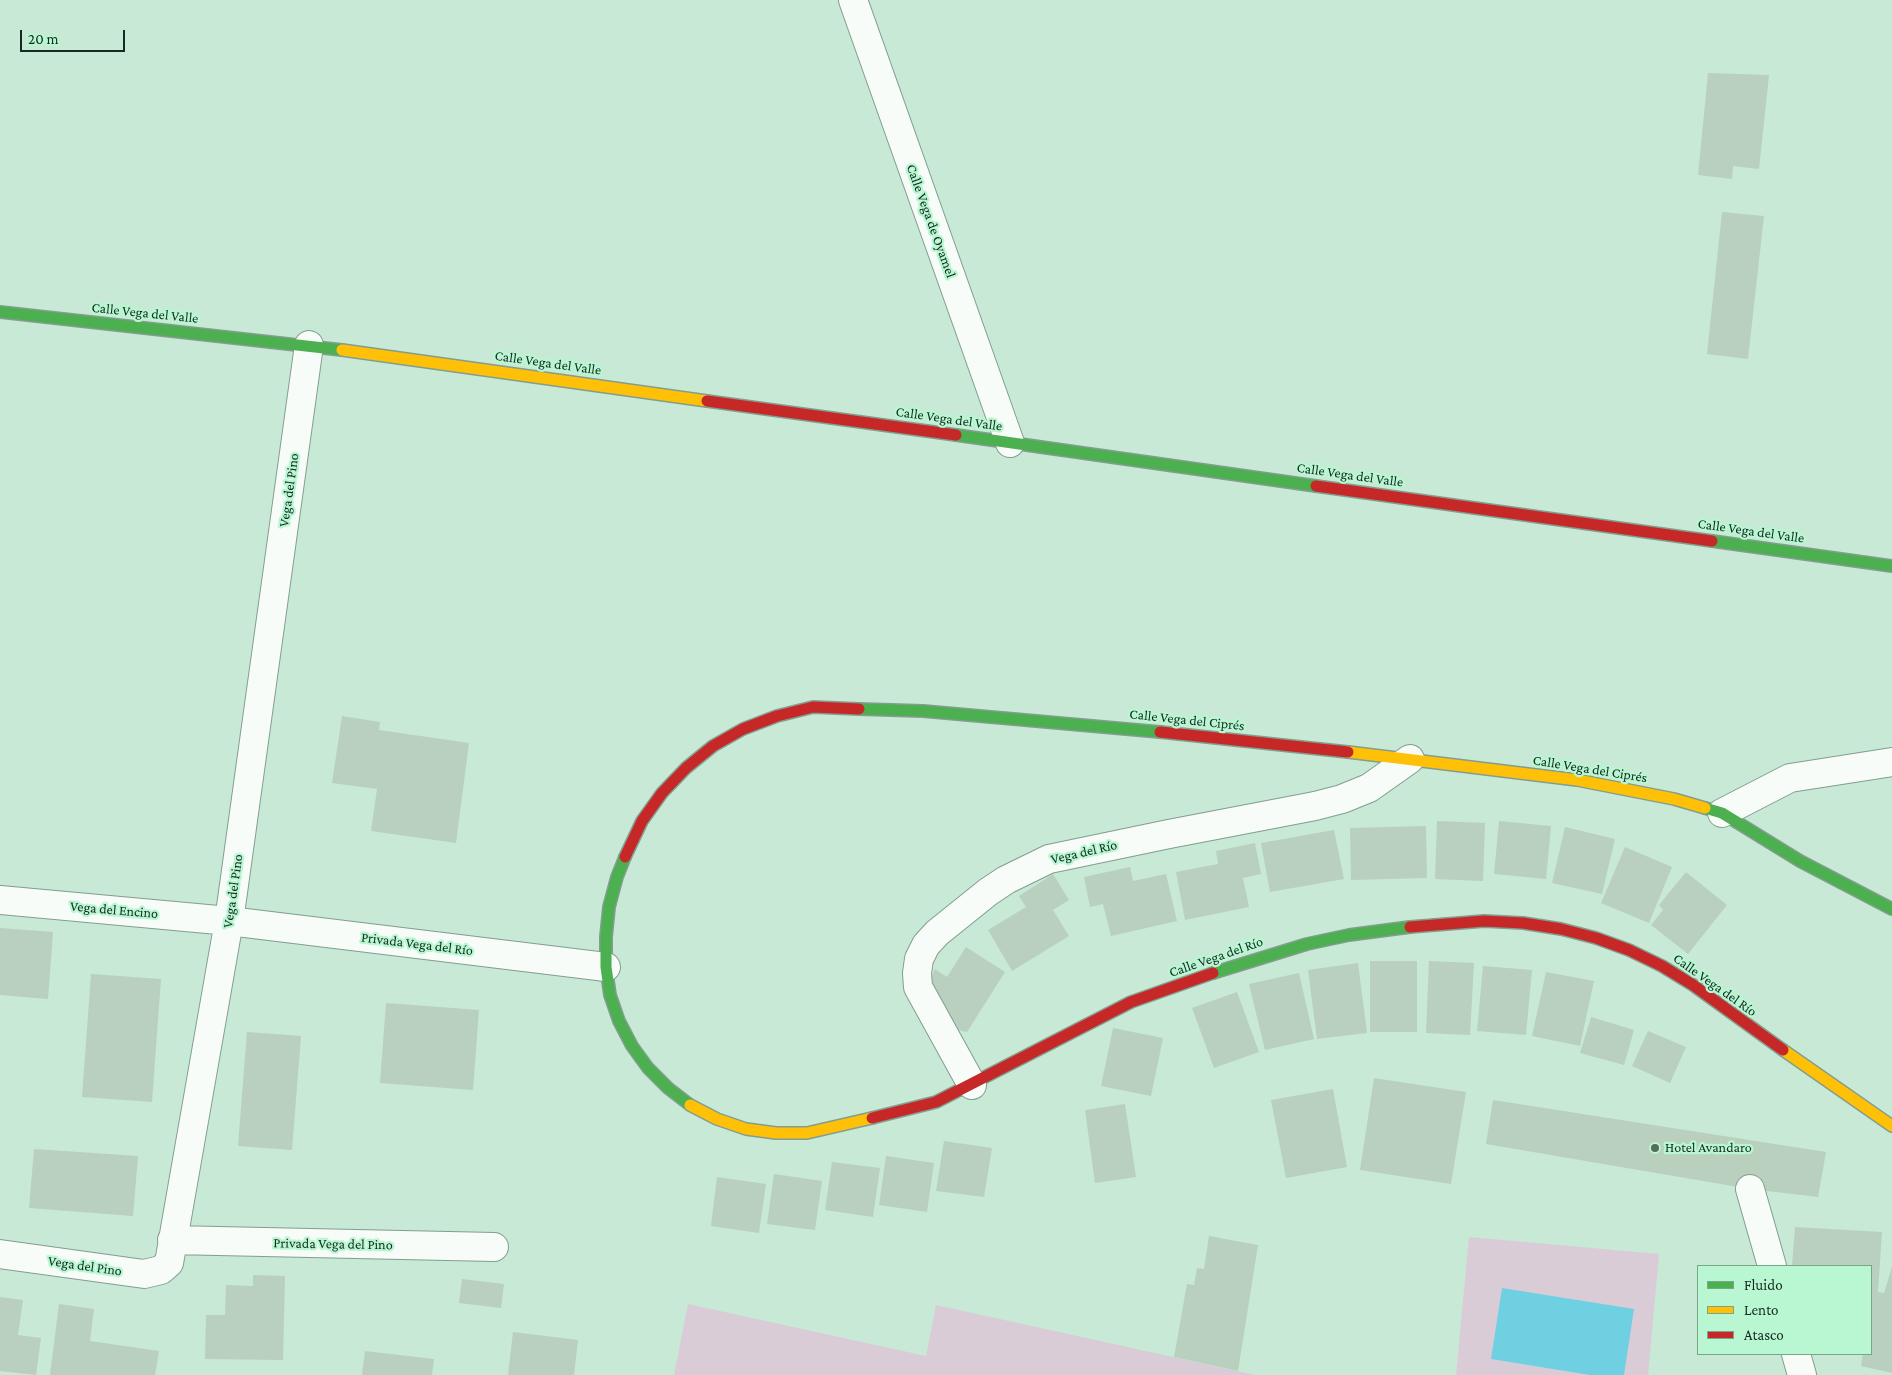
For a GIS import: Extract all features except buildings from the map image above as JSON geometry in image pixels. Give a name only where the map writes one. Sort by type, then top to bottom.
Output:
[{"type":"street","name":"Calle Vega de Oyamel","points":[[852,0],[1010,443]]},
{"type":"street","name":"Calle Vega del Valle","points":[[0,312],[309,345],[1892,566]]},
{"type":"street","name":"Vega del Pino","points":[[0,1254],[144,1274],[161,1270],[169,1263],[229,920],[309,345]]},
{"type":"street","name":"Calle Vega del Ciprés","points":[[606,968],[606,937],[609,907],[617,877],[642,821],[662,793],[686,768],[713,746],[743,729],[812,707],[923,711],[1144,730],[1410,759],[1576,780],[1632,790],[1674,799],[1722,813],[1800,861],[1892,909]]},
{"type":"street","name":"Vega del Río","points":[[972,1085],[918,987],[917,973],[919,959],[926,945],[937,933],[988,892],[1006,880],[1049,859],[1316,806],[1342,799],[1369,788],[1410,759]]},
{"type":"street","points":[[1722,813],[1790,778],[1892,762]]},
{"type":"street","name":"Vega del Encino","points":[[0,900],[229,920]]},
{"type":"street","name":"Privada Vega del Río","points":[[229,920],[606,968]]},
{"type":"street","name":"Calle Vega del Río","points":[[606,968],[610,995],[619,1021],[632,1046],[648,1068],[668,1088],[690,1105],[717,1119],[746,1129],[776,1133],[807,1133],[837,1128],[936,1102],[1131,1002],[1248,961],[1307,944],[1387,929],[1484,920],[1522,923],[1561,929],[1621,947],[1654,962],[1693,985],[1820,1078],[1892,1126]]},
{"type":"street","points":[[1750,1190],[1772,1265]]},
{"type":"street","name":"Privada Vega del Pino","points":[[172,1240],[494,1248]]},
{"type":"street","points":[[1796,1355],[1802,1375]]},
{"type":"shaded area","points":[[1469,1237],[1659,1254],[1648,1375],[1456,1375]]},
{"type":"shaded area","points":[[688,1304],[926,1356],[936,1305],[1255,1375],[674,1375]]},
{"type":"water","points":[[1502,1288],[1634,1309],[1624,1375],[1590,1375],[1491,1359]]},
{"type":"traffic: fast","points":[[0,312],[342,350]]},
{"type":"traffic: fast","points":[[956,435],[1316,486]]},
{"type":"traffic: fast","points":[[1712,541],[1892,566]]},
{"type":"traffic: fast","points":[[859,709],[923,711],[1160,732]]},
{"type":"traffic: fast","points":[[1705,808],[1722,813],[1800,861],[1892,909]]},
{"type":"traffic: fast","points":[[625,857],[617,877],[609,907],[606,967],[610,995],[619,1021],[632,1046],[648,1068],[668,1088],[690,1105]]},
{"type":"traffic: fast","points":[[1213,973],[1307,944],[1349,935],[1410,927]]},
{"type":"traffic: slow","points":[[342,350],[707,401]]},
{"type":"traffic: slow","points":[[1348,752],[1577,780],[1674,799],[1705,808]]},
{"type":"traffic: slow","points":[[1783,1050],[1892,1126]]},
{"type":"traffic: slow","points":[[690,1105],[717,1119],[746,1129],[776,1133],[807,1133],[872,1118]]},
{"type":"traffic: jam","points":[[707,401],[956,435]]},
{"type":"traffic: jam","points":[[1316,486],[1712,541]]},
{"type":"traffic: jam","points":[[625,857],[642,821],[662,793],[686,768],[713,746],[743,729],[777,716],[813,707],[859,709]]},
{"type":"traffic: jam","points":[[1160,732],[1348,752]]},
{"type":"traffic: jam","points":[[1410,927],[1484,921],[1523,923],[1561,929],[1596,938],[1629,950],[1662,966],[1693,985],[1783,1050]]},
{"type":"traffic: jam","points":[[872,1118],[936,1102],[1131,1002],[1213,973]]},
{"type":"place","name":"Hotel Avandaro","points":[[1655,1148]]}]
